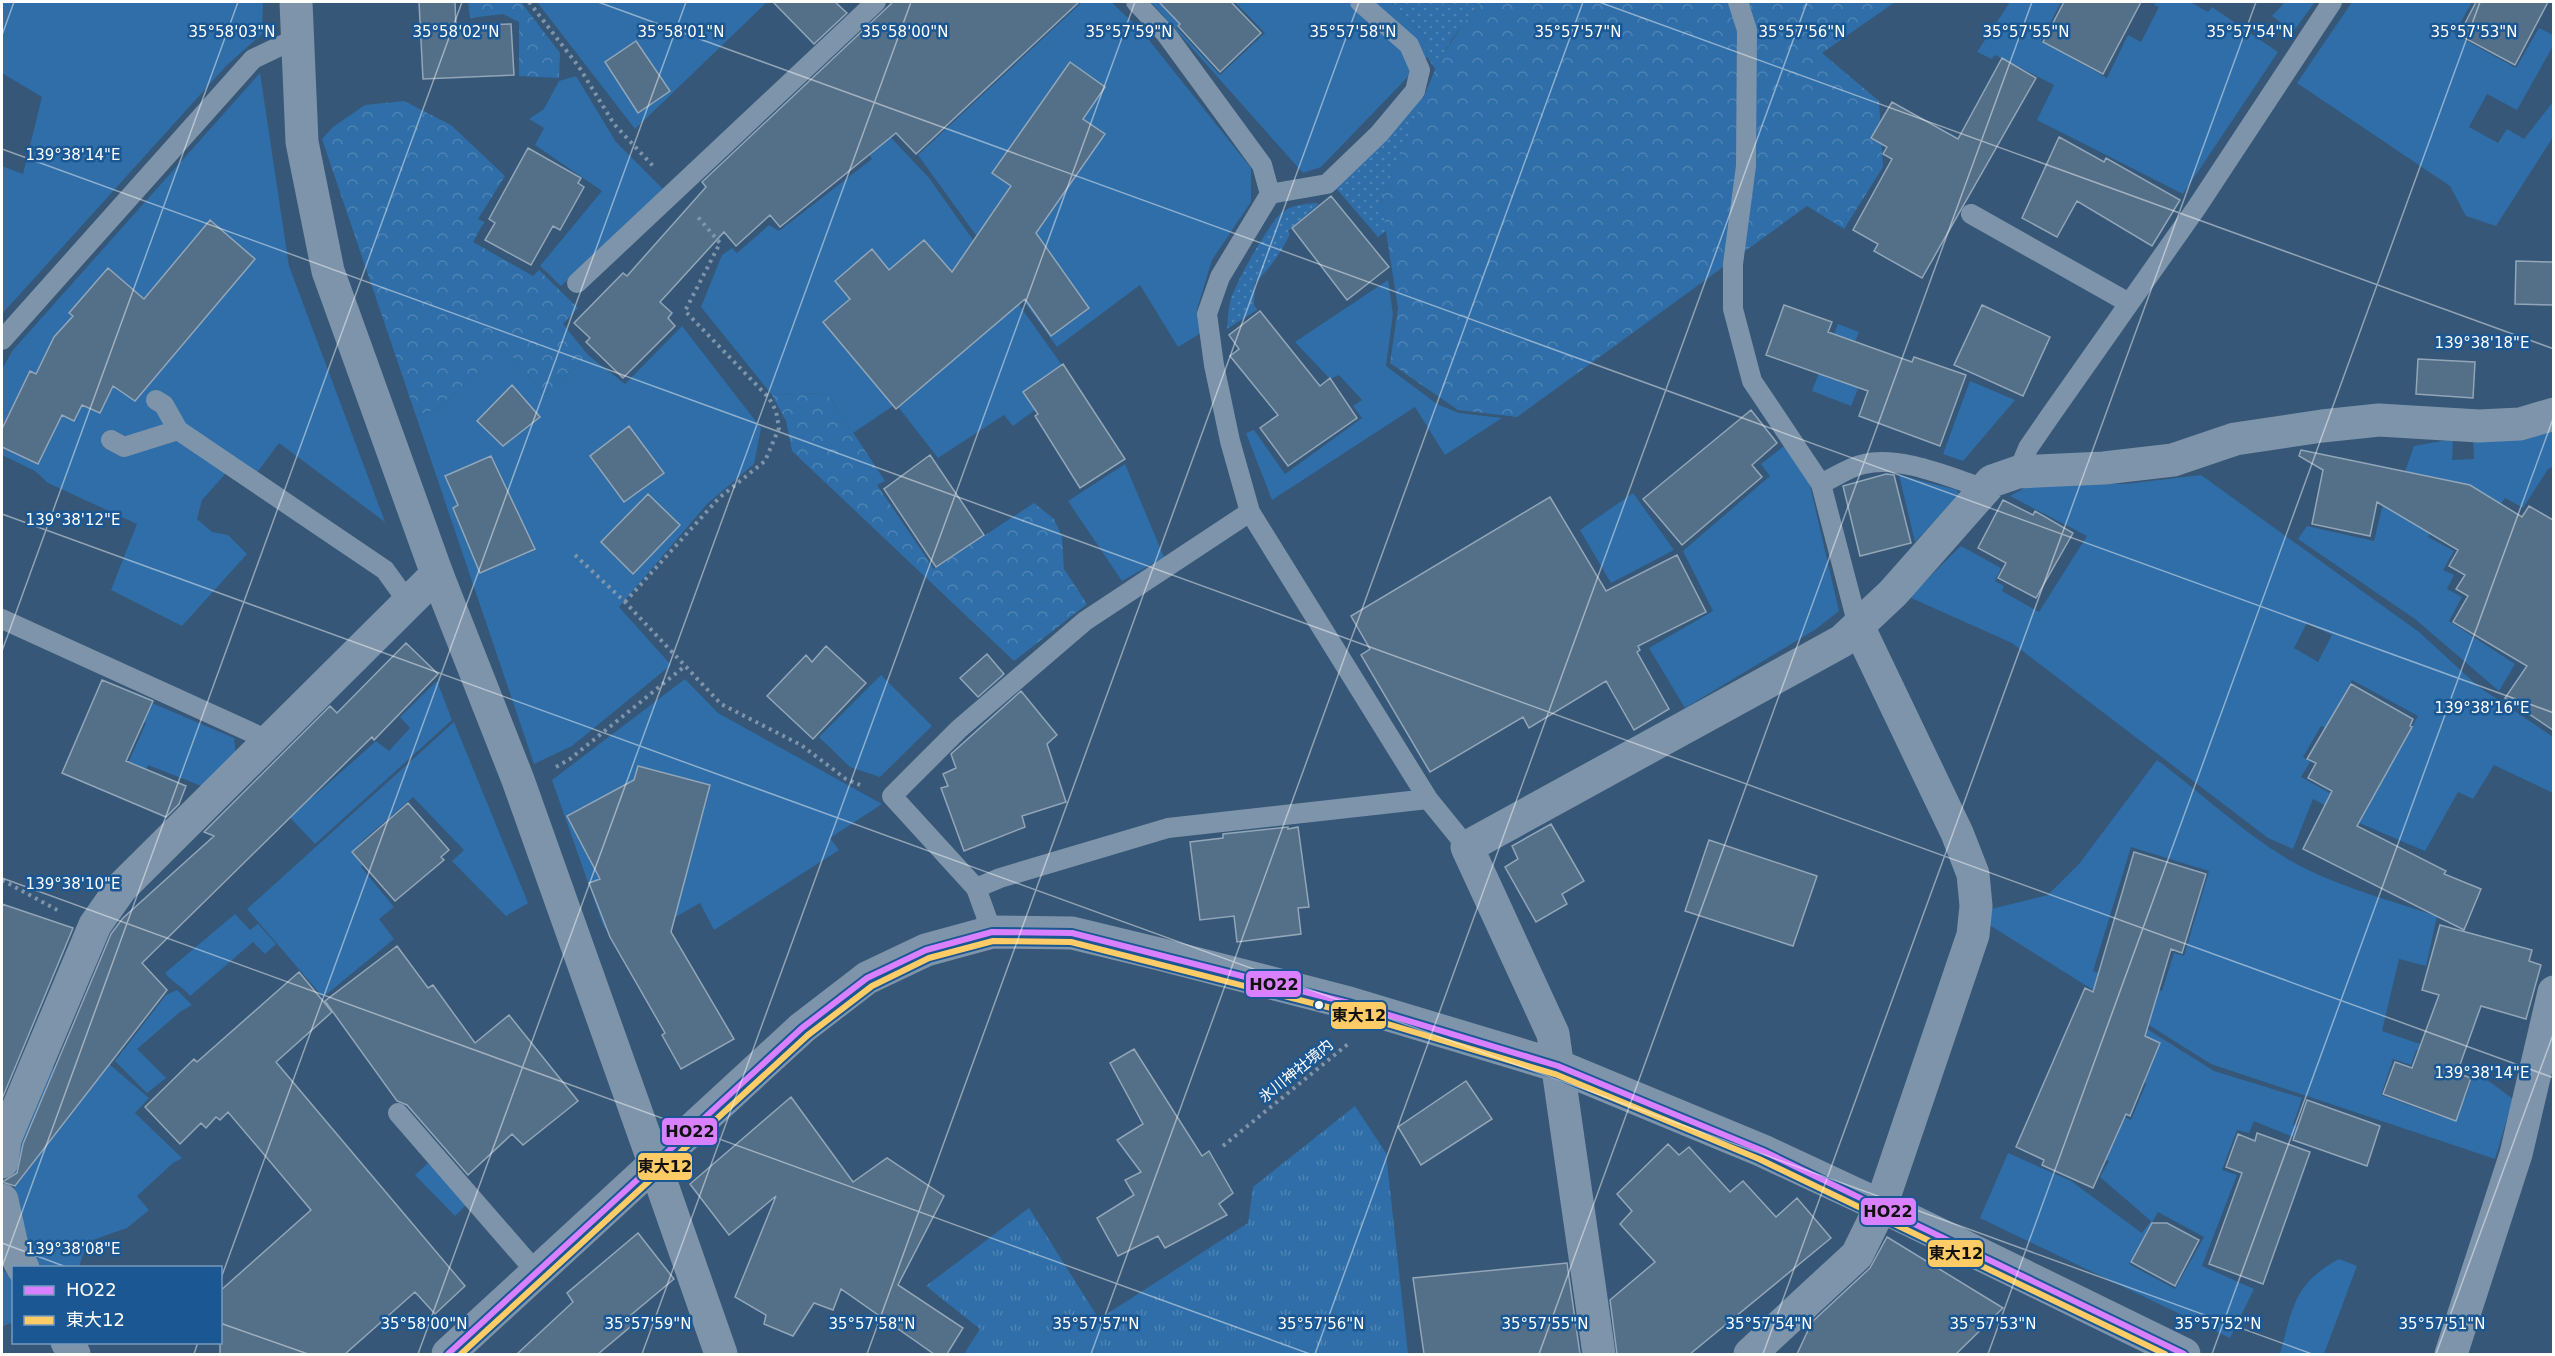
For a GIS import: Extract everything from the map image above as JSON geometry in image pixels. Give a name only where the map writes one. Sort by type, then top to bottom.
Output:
[{"type":"street","points":[[296,2],[302,142],[328,271],[437,574],[518,780],[721,1354]]},
{"type":"street","points":[[1599,1354],[1553,1034],[1467,847],[1842,641],[1893,594],[1992,482],[2018,472],[2104,468],[2173,460],[2235,439],[2322,426],[2379,420],[2490,425],[2520,424],[2553,414]]},
{"type":"street","points":[[2,1162],[5,1139],[94,930],[121,888],[437,574]]},
{"type":"street","points":[[1750,1354],[1857,1255],[1881,1206],[1973,935],[1976,906],[1973,874],[1957,834],[1857,626]]},
{"type":"street","points":[[448,1354],[656,1165],[802,1028],[867,978],[926,950],[992,932],[1072,933],[1384,1014],[1558,1066],[1763,1151],[2184,1354]]},
{"type":"street","points":[[2451,1354],[2516,1154],[2553,992]]},
{"type":"street","points":[[2,1200],[12,1257]]},
{"type":"lane","points":[[577,283],[876,2]]},
{"type":"lane","points":[[1136,2],[1166,34],[1262,165],[1270,194],[1220,277],[1207,314],[1214,365],[1230,441],[1250,512],[1428,799],[1467,847]]},
{"type":"lane","points":[[1270,194],[1327,184],[1379,134],[1415,91],[1420,70],[1410,45],[1360,2]]},
{"type":"lane","points":[[1738,2],[1747,30],[1746,166],[1733,264],[1733,309],[1752,381],[1821,483],[1857,626]]},
{"type":"lane","points":[[2018,472],[2033,440],[2197,207],[2332,2]]},
{"type":"lane","points":[[2,340],[253,59],[297,38]]},
{"type":"lane","points":[[1971,214],[2129,303]]},
{"type":"lane","points":[[156,400],[164,405],[178,430],[385,570],[408,602]]},
{"type":"lane","points":[[111,440],[124,447],[178,430]]},
{"type":"lane","points":[[1821,483],[1863,464],[1887,461],[1926,470],[1986,489]]},
{"type":"lane","points":[[992,932],[976,888],[892,796],[959,729],[1085,621],[1250,512]]},
{"type":"lane","points":[[2,619],[268,740]]},
{"type":"lane","points":[[976,888],[1000,878],[1168,828],[1428,799]]},
{"type":"lane","points":[[398,1113],[537,1273]]},
{"type":"path","points":[[529,2],[579,67],[614,124],[720,243],[685,311],[769,398],[776,411],[779,428],[765,461],[719,498],[624,602]]},
{"type":"path","points":[[575,555],[624,602],[721,704],[801,745],[846,779],[892,796]]},
{"type":"path","points":[[551,770],[570,759],[685,666]]},
{"type":"path","points":[[2,880],[94,930]]},
{"type":"path","name":"氷川神社境内","points":[[1223,1146],[1384,1014]]},
{"type":"green space","points":[[2,2],[263,2],[262,34],[227,65],[2,314],[2,166],[23,174],[42,97],[2,73]]},
{"type":"green space","points":[[468,2],[521,2],[560,53],[559,78],[519,76],[519,22],[503,14],[470,18]]},
{"type":"green space","points":[[537,2],[767,2],[635,129]]},
{"type":"green space","points":[[1082,2],[1111,2],[1141,30],[1251,168],[1251,202],[1212,260],[1197,309],[1201,333],[1178,347],[1140,285],[1057,347],[918,155]]},
{"type":"green space","points":[[1151,2],[1157,2],[1160,5],[1164,2],[1181,2],[1176,7],[1185,18],[1176,27],[1220,75],[1265,33],[1235,2],[1391,2],[1425,35],[1427,57],[1321,167],[1303,173]]},
{"type":"green space","points":[[1391,2],[1483,2],[1456,34],[1436,70],[1427,57],[1425,35]]},
{"type":"green space","points":[[1483,2],[1895,2],[1822,53],[1879,101],[1883,167],[1844,229],[1807,206],[1517,417],[1458,410],[1390,363],[1398,308],[1381,200],[1439,60],[1466,20]]},
{"type":"green space","points":[[2010,2],[2061,2],[2041,41],[2107,78],[2128,35],[2141,42],[2159,7],[2154,5],[2156,2],[2190,2],[2208,12],[2212,7],[2278,52],[2183,194],[2037,120],[2054,85],[1995,55],[1992,59],[1977,52]]},
{"type":"green space","points":[[2285,2],[2315,2],[2293,32],[2272,16]]},
{"type":"green space","points":[[2352,2],[2472,2],[2454,34],[2516,68],[2539,28],[2553,35],[2553,46],[2517,110],[2487,94],[2469,127],[2498,143],[2507,129],[2524,139],[2553,102],[2553,137],[2496,226],[2466,216],[2450,186],[2297,83]]},
{"type":"green space","points":[[260,73],[289,266],[385,522],[279,443],[259,470],[246,482],[227,472],[202,500],[197,519],[212,532],[228,535],[247,554],[182,626],[111,590],[137,524],[48,483],[35,471],[2,455],[2,369],[13,350]]},
{"type":"green space","points":[[576,76],[616,142],[666,192],[561,286],[540,266],[602,191],[535,145],[544,128],[529,119],[544,109],[559,81]]},
{"type":"green space","points":[[1419,95],[1424,99],[1381,200],[1386,231],[1378,237],[1335,187]]},
{"type":"green space","points":[[404,101],[451,125],[505,176],[478,219],[484,222],[473,242],[533,276],[539,270],[578,308],[563,324],[588,355],[544,395],[505,349],[436,409],[416,416],[322,139],[333,127],[365,105]]},
{"type":"green space","points":[[881,127],[929,178],[1074,382],[1013,426],[1004,415],[938,458],[896,404],[853,433],[827,393],[772,395],[701,307],[722,255],[732,248],[737,253],[769,225],[779,231],[872,159],[864,146]]},
{"type":"green space","points":[[1319,204],[1288,231],[1290,234],[1279,254],[1255,283],[1254,305],[1257,310],[1227,329],[1229,305],[1238,282],[1270,227],[1287,209]]},
{"type":"green space","points":[[1388,280],[1393,314],[1386,366],[1437,404],[1459,413],[1502,418],[1445,455],[1415,407],[1272,500],[1246,433],[1254,430],[1285,474],[1362,418],[1353,406],[1362,400],[1339,375],[1330,379],[1295,342]]},
{"type":"green space","points":[[1838,324],[1859,332],[1854,344],[1873,352],[1851,406],[1812,391]]},
{"type":"green space","points":[[682,326],[761,428],[754,464],[707,504],[619,607],[671,665],[572,746],[534,764],[416,416],[436,409],[505,348],[544,395],[588,355],[625,384]]},
{"type":"green space","points":[[1970,381],[2015,400],[1963,461],[1943,454]]},
{"type":"green space","points":[[827,393],[885,481],[877,485],[934,569],[1034,503],[1054,519],[1062,537],[1064,569],[1087,604],[1014,661],[792,451],[786,421],[772,395]]},
{"type":"green space","points":[[2553,426],[2553,467],[2548,469],[2523,508],[2505,498],[2497,509],[2450,500],[2428,537],[2454,551],[2443,570],[2454,575],[2447,589],[2462,597],[2449,621],[2515,664],[2499,691],[2415,619],[2298,539],[2307,526],[2374,541],[2385,496],[2396,498],[2414,446],[2453,439],[2452,460],[2474,459],[2473,438]]},
{"type":"green space","points":[[1784,446],[1808,477],[1839,611],[1816,629],[1685,708],[1649,648],[1713,611],[1683,551],[1770,476],[1761,464]]},
{"type":"green space","points":[[1125,464],[1164,557],[1122,581],[1068,501]]},
{"type":"green space","points":[[1899,475],[1957,490],[1959,495],[1915,542]]},
{"type":"green space","points":[[2201,475],[2419,632],[2479,687],[2553,737],[2553,793],[2494,765],[2473,799],[2458,792],[2425,851],[2364,825],[2313,799],[2293,849],[2268,838],[2012,643],[1909,597],[1961,546],[2001,568],[1995,581],[2004,586],[2002,591],[2039,612],[2087,536],[2010,496],[2034,483],[2125,484]],"holes":[[[2307,623],[2332,635],[2318,662],[2294,648]],[[2352,680],[2418,716],[2364,812],[2301,777],[2310,762],[2303,757],[2321,726],[2326,728]]]},
{"type":"green space","points":[[1633,493],[1674,550],[1611,583],[1580,530]]},
{"type":"green space","points":[[881,675],[932,726],[880,777],[850,767],[819,737]]},
{"type":"green space","points":[[685,679],[718,713],[882,804],[830,838],[839,850],[714,930],[700,903],[620,949],[603,925],[552,780]]},
{"type":"green space","points":[[437,681],[452,720],[315,844],[281,808],[302,786],[313,797],[376,741],[389,751],[410,728],[400,717]]},
{"type":"green space","points":[[119,689],[234,738],[236,755],[204,787],[148,765],[133,803],[114,795],[146,723],[111,708]]},
{"type":"green space","points":[[454,722],[528,903],[506,916],[452,861],[464,850],[413,797],[361,842],[371,856],[361,867],[394,907],[379,919],[394,939],[323,997],[247,909]]},
{"type":"green space","points":[[2157,760],[2262,843],[2300,866],[2350,888],[2437,916],[2426,966],[2399,959],[2382,1031],[2423,1045],[2422,1050],[2475,1071],[2513,1099],[2495,1159],[2211,1064],[1991,926],[1991,909],[2048,895],[2079,864]],"holes":[[[2131,847],[2209,871],[2184,956],[2174,953],[2162,991],[2093,971]],[[2416,1050],[2461,1066],[2460,1071],[2473,1076],[2465,1099],[2451,1094],[2442,1117],[2381,1095],[2393,1059],[2411,1065]]]},
{"type":"green space","points":[[235,914],[250,930],[258,924],[276,944],[265,954],[253,942],[190,996],[165,973]]},
{"type":"green space","points":[[177,990],[192,1005],[180,1012],[137,1049],[166,1078],[147,1093],[115,1061],[166,995]]},
{"type":"green space","points":[[2104,1002],[2214,1071],[2302,1098],[2293,1125],[2330,1138],[2325,1150],[2254,1121],[2249,1133],[2237,1130],[2222,1170],[2237,1175],[2202,1266],[2254,1289],[2230,1338],[1980,1218],[2008,1153],[2071,1181],[2142,1233],[2151,1221],[2100,1177],[2109,1161],[2086,1153],[2120,1115],[2131,1120],[2146,1084],[2138,1080],[2099,1014]],"holes":[[[2158,1212],[2204,1237],[2175,1289],[2129,1264]]]},
{"type":"green space","points":[[82,1041],[149,1098],[135,1113],[182,1158],[173,1163],[137,1196],[149,1210],[127,1228],[87,1242],[79,1266],[36,1266],[23,1246],[14,1182],[17,1150],[51,1070]]},
{"type":"green space","points":[[1355,1106],[1386,1153],[1408,1354],[964,1354],[980,1329],[926,1286],[1029,1208],[1099,1319],[1248,1223],[1253,1187]]},
{"type":"green space","points":[[428,1163],[467,1204],[455,1216],[415,1175]]},
{"type":"green space","points":[[2339,1259],[2357,1266],[2324,1354],[2280,1354],[2297,1299],[2312,1278]]},
{"type":"green space","points":[[2,1272],[12,1276],[12,1322],[2,1327]]},
{"type":"building","points":[[419,2],[455,2],[456,26],[511,24],[514,75],[423,79]]},
{"type":"building","points":[[773,2],[835,2],[847,13],[814,44]]},
{"type":"building","points":[[893,2],[1079,2],[916,154],[896,133],[780,227],[770,215],[736,246],[724,232],[660,302],[672,313],[668,318],[675,326],[623,378],[586,342],[590,338],[574,323],[623,273],[627,276],[706,187],[702,182]]},
{"type":"building","points":[[1159,2],[1231,2],[1261,33],[1220,72]]},
{"type":"building","points":[[2064,2],[2141,2],[2103,74],[2043,42]]},
{"type":"building","points":[[2476,2],[2548,2],[2515,65],[2459,35]]},
{"type":"building","points":[[636,41],[670,91],[638,113],[605,62]]},
{"type":"building","points":[[2002,58],[2036,78],[1922,278],[1874,251],[1878,244],[1853,230],[1892,159],[1883,154],[1887,147],[1871,138],[1892,102],[1958,139]]},
{"type":"building","points":[[1070,62],[1105,87],[1083,119],[1105,134],[1036,233],[1089,308],[1051,336],[1025,299],[896,409],[823,322],[850,299],[835,281],[872,249],[889,270],[924,240],[952,272],[1011,186],[992,173]]},
{"type":"building","points":[[2059,137],[2104,162],[2106,158],[2180,200],[2152,246],[2077,201],[2057,237],[2022,218]]},
{"type":"building","points":[[528,148],[581,178],[578,183],[584,187],[560,230],[553,226],[531,265],[485,240],[495,223],[489,219]]},
{"type":"building","points":[[1331,196],[1389,267],[1347,300],[1292,228]]},
{"type":"building","points":[[210,220],[255,259],[135,401],[113,386],[100,413],[82,405],[74,421],[62,415],[38,464],[2,447],[2,429],[30,371],[36,374],[54,337],[73,316],[69,313],[108,268],[144,299]]},
{"type":"building","points":[[2516,261],[2553,262],[2553,305],[2515,304]]},
{"type":"building","points":[[1784,305],[1832,322],[1828,332],[1912,362],[1914,357],[1966,375],[1940,446],[1859,416],[1868,391],[1766,355]]},
{"type":"building","points":[[1982,305],[2050,337],[2023,396],[1954,365]]},
{"type":"building","points":[[1260,311],[1320,386],[1330,378],[1357,418],[1288,466],[1260,428],[1278,415],[1230,356],[1239,349],[1229,335]]},
{"type":"building","points":[[2418,359],[2475,362],[2473,398],[2416,394]]},
{"type":"building","points":[[1063,364],[1125,459],[1080,488],[1035,416],[1038,414],[1023,392]]},
{"type":"building","points":[[512,385],[540,417],[503,446],[477,421]]},
{"type":"building","points":[[1751,410],[1777,443],[1752,465],[1762,477],[1682,545],[1643,499]]},
{"type":"building","points":[[629,426],[664,473],[624,502],[590,456]]},
{"type":"building","points":[[2301,450],[2470,485],[2522,517],[2529,506],[2553,520],[2553,730],[2505,698],[2527,666],[2453,622],[2468,596],[2456,589],[2465,575],[2449,566],[2458,550],[2377,502],[2370,536],[2312,524],[2323,470],[2299,456]]},
{"type":"building","points":[[930,455],[984,535],[936,567],[884,489]]},
{"type":"building","points":[[491,456],[535,549],[480,573],[453,508],[458,505],[445,476]]},
{"type":"building","points":[[1886,474],[1894,475],[1911,543],[1860,556],[1843,486]]},
{"type":"building","points":[[648,494],[680,525],[633,574],[601,542]]},
{"type":"building","points":[[1550,497],[1606,591],[1677,555],[1706,612],[1638,646],[1640,650],[1637,652],[1669,709],[1634,730],[1606,681],[1529,728],[1523,717],[1430,772],[1361,655],[1370,649],[1351,616]]},
{"type":"building","points":[[2003,500],[2033,515],[2035,511],[2073,533],[2036,598],[1998,578],[2006,563],[1978,548]]},
{"type":"building","points":[[406,643],[438,674],[374,740],[372,737],[142,963],[167,990],[15,1186],[2,1182],[17,1173],[23,1144],[111,934],[123,918],[214,836],[204,832],[330,706],[337,713]]},
{"type":"building","points":[[826,646],[866,683],[813,739],[767,696],[806,655],[812,662]]},
{"type":"building","points":[[987,654],[1004,674],[978,697],[960,678]]},
{"type":"building","points":[[102,680],[153,701],[126,761],[186,786],[179,804],[166,817],[62,773]]},
{"type":"building","points":[[2351,684],[2413,719],[2410,726],[2412,727],[2357,826],[2446,871],[2444,874],[2481,889],[2464,930],[2303,849],[2332,791],[2308,778],[2316,763],[2307,759]]},
{"type":"building","points":[[1021,691],[1057,735],[1047,744],[1066,802],[1022,816],[1025,827],[964,851],[941,788],[948,786],[943,774],[956,768],[951,754]]},
{"type":"building","points":[[638,766],[710,785],[671,932],[734,1039],[681,1069],[662,1035],[665,1033],[610,937],[589,883],[600,879],[567,816],[634,780]]},
{"type":"building","points":[[408,803],[449,850],[441,857],[444,860],[395,901],[352,852]]},
{"type":"building","points":[[1551,824],[1584,881],[1562,894],[1567,904],[1536,922],[1505,867],[1518,859],[1512,846]]},
{"type":"building","points":[[1288,827],[1288,829],[1298,827],[1309,907],[1298,908],[1301,934],[1237,942],[1234,916],[1200,920],[1190,842],[1223,838],[1223,834]]},
{"type":"building","points":[[1709,840],[1817,876],[1793,946],[1685,911]]},
{"type":"building","points":[[2134,852],[2206,874],[2182,953],[2171,949],[2145,1036],[2160,1043],[2130,1116],[2126,1114],[2093,1188],[2042,1165],[2044,1160],[2016,1147],[2085,988],[2093,992]]},
{"type":"building","points":[[2,904],[73,928],[2,1099]]},
{"type":"building","points":[[2440,925],[2532,950],[2529,961],[2541,965],[2526,1019],[2481,1006],[2457,1073],[2471,1078],[2456,1121],[2383,1094],[2395,1062],[2412,1068],[2439,995],[2422,990]]},
{"type":"building","points":[[397,946],[428,988],[433,985],[475,1043],[509,1015],[578,1101],[523,1145],[512,1134],[468,1175],[407,1105],[397,1101],[325,1001]]},
{"type":"building","points":[[299,972],[332,1012],[276,1062],[465,1286],[435,1314],[415,1292],[345,1354],[220,1354],[222,1289],[311,1210],[228,1112],[220,1120],[216,1117],[206,1128],[201,1123],[180,1144],[145,1107],[194,1059],[197,1062]]},
{"type":"building","points":[[1134,1049],[1202,1156],[1209,1151],[1233,1193],[1219,1204],[1227,1215],[1165,1248],[1158,1236],[1118,1256],[1097,1218],[1134,1195],[1125,1180],[1141,1172],[1117,1140],[1143,1124],[1110,1063]]},
{"type":"building","points":[[1466,1081],[1492,1119],[1421,1165],[1398,1127]]},
{"type":"building","points":[[791,1097],[853,1182],[887,1158],[944,1196],[898,1285],[963,1328],[947,1354],[934,1354],[841,1289],[833,1310],[814,1303],[793,1336],[764,1324],[766,1315],[735,1297],[776,1196],[729,1235],[690,1184]]},
{"type":"building","points":[[2307,1100],[2380,1126],[2367,1166],[2293,1140]]},
{"type":"building","points":[[2257,1133],[2310,1152],[2263,1284],[2209,1264],[2242,1173],[2226,1167],[2238,1134],[2255,1141]]},
{"type":"building","points":[[1668,1144],[1679,1155],[1689,1147],[1730,1192],[1743,1181],[1776,1217],[1797,1198],[1831,1238],[1690,1354],[1617,1354],[1610,1300],[1655,1262],[1620,1224],[1632,1211],[1617,1194]]},
{"type":"building","points":[[2152,1223],[2167,1223],[2199,1240],[2175,1286],[2131,1262]]},
{"type":"building","points":[[638,1233],[674,1279],[631,1315],[636,1322],[598,1354],[517,1354],[573,1302],[567,1293]]},
{"type":"building","points":[[1887,1237],[2003,1308],[1956,1354],[1797,1354],[1812,1322],[1870,1268]]},
{"type":"building","points":[[1567,1263],[1580,1354],[1424,1354],[1413,1278]]},
{"type":"transit line","name":"HO22","points":[[448,1354],[802,1028],[867,978],[926,950],[992,932],[1072,933],[1349,1003],[1558,1066],[1763,1151],[2184,1354]]},
{"type":"transit line","name":"東大12","points":[[461,1354],[808,1035],[872,986],[929,958],[993,941],[1071,942],[1347,1012],[1555,1074],[1759,1159],[2165,1354]]}]
